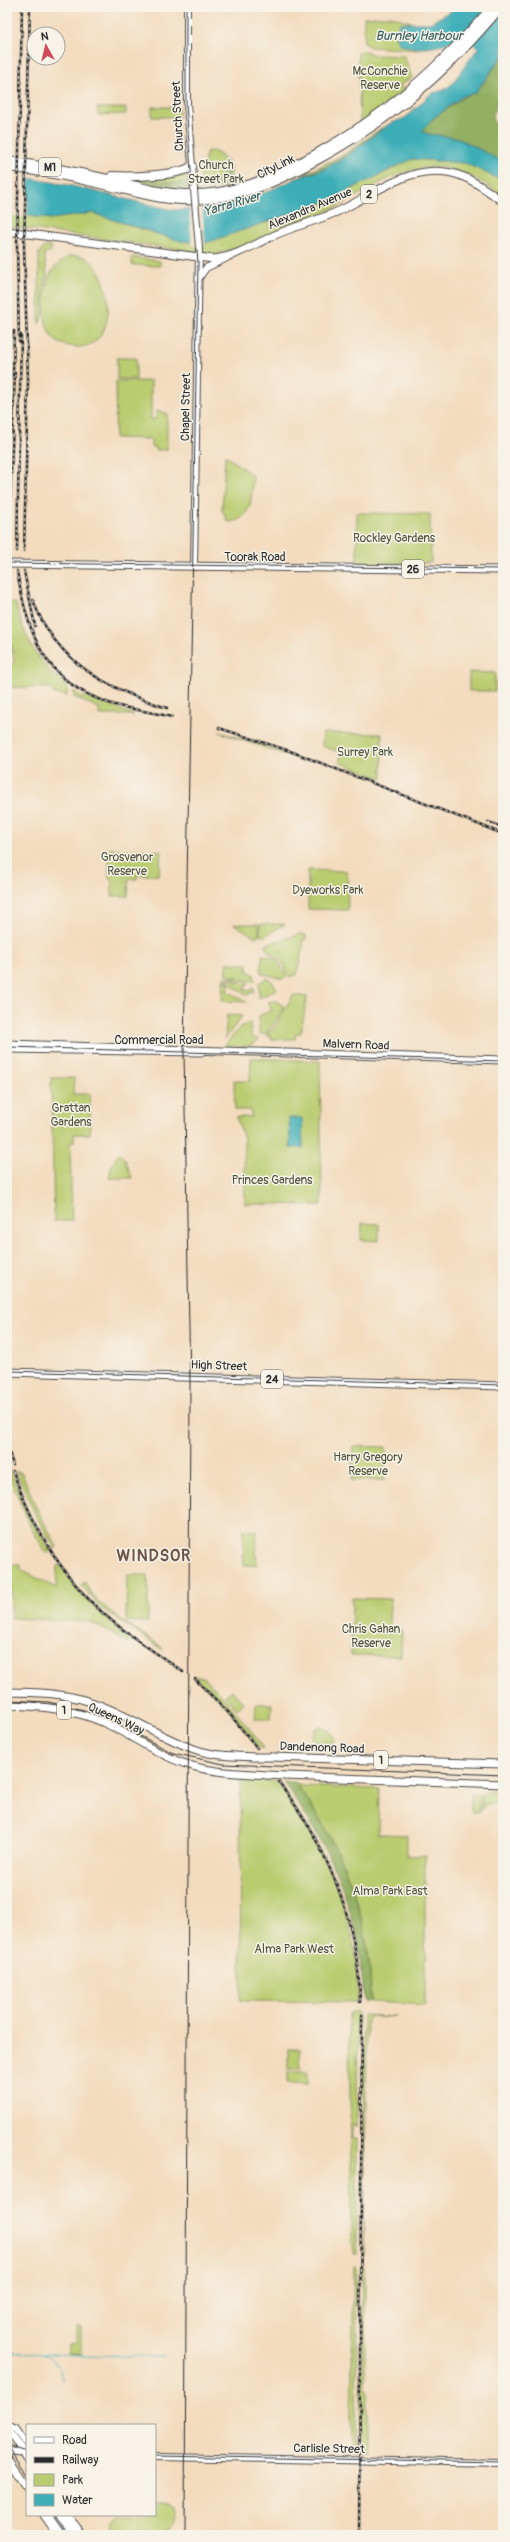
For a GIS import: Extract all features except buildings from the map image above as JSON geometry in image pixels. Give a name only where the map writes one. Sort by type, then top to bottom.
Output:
[{"type":"highway","name":"M1","points":[[7,161],[93,175],[149,189],[179,193],[218,192],[248,185],[277,174],[343,138],[422,86],[492,7]]},
{"type":"highway","name":"CityLink","points":[[7,167],[67,176],[166,198],[202,200],[231,196],[274,183],[323,157],[383,120],[454,60],[501,7]]},
{"type":"highway","points":[[93,175],[145,176],[183,171],[192,166]]},
{"type":"main road","name":"Church Street","points":[[187,7],[187,104],[199,248]]},
{"type":"main road","name":"Alexandra Avenue","points":[[199,278],[206,268],[282,232],[337,212],[390,182],[417,173],[437,171],[456,174],[474,182],[503,202]]},
{"type":"main road","name":"Alexandra Avenue","points":[[7,231],[199,258],[220,258],[236,254]]},
{"type":"main road","name":"Chapel Street","points":[[194,567],[199,248]]},
{"type":"main road","name":"Toorak Road","points":[[7,564],[503,570]]},
{"type":"main road","name":"Commercial Road","points":[[7,1044],[190,1048],[209,1051]]},
{"type":"main road","name":"Commercial Road","points":[[7,1049],[190,1054],[209,1051]]},
{"type":"main road","name":"Malvern Road","points":[[209,1051],[503,1060]]},
{"type":"main road","name":"High Street","points":[[7,1372],[503,1386]]},
{"type":"main road","name":"Queens Way","points":[[7,1692],[60,1695],[90,1701],[188,1747]]},
{"type":"main road","name":"Queens Way","points":[[7,1705],[54,1708],[83,1715],[109,1725],[154,1750],[188,1765],[226,1772],[285,1776],[503,1784]]},
{"type":"main road","name":"Dandenong Road","points":[[188,1747],[218,1755],[254,1757],[503,1764]]},
{"type":"main road","points":[[7,2425],[16,2429],[26,2444]]},
{"type":"main road","points":[[7,2428],[25,2454]]},
{"type":"main road","points":[[7,2452],[25,2454]]},
{"type":"main road","name":"Carlisle Street","points":[[156,2456],[503,2463]]},
{"type":"main road","points":[[7,2458],[26,2486]]},
{"type":"main road","points":[[45,2516],[58,2535]]},
{"type":"main road","points":[[49,2523],[50,2516]]},
{"type":"main road","points":[[51,2516],[65,2535]]},
{"type":"main road","points":[[62,2516],[74,2535]]},
{"type":"main road","points":[[69,2516],[82,2535]]},
{"type":"green space","points":[[391,16],[411,22],[400,23],[395,35],[399,45],[421,50],[370,47],[364,43],[364,17]]},
{"type":"green space","name":"McConchie Reserve","points":[[362,51],[375,55],[404,56],[412,78],[401,84],[402,92],[360,124],[358,52]]},
{"type":"green space","points":[[503,55],[503,98],[498,99],[492,119],[498,129],[501,139],[503,162],[458,138],[428,134],[422,131],[432,119],[484,83]]},
{"type":"green space","points":[[152,107],[179,107],[179,117],[152,117]]},
{"type":"green space","points":[[97,108],[126,108],[126,114],[98,115]]},
{"type":"green space","points":[[383,127],[378,133],[333,165],[295,179],[343,155]]},
{"type":"green space","name":"Church Street Park","points":[[207,151],[214,152],[223,157],[228,167],[230,186],[200,189],[199,182]]},
{"type":"green space","points":[[412,159],[465,163],[503,181],[503,196],[468,175],[452,169],[436,167],[420,168],[387,180],[326,212],[224,252],[214,254],[7,226],[7,213],[51,219],[92,213],[153,233],[196,244],[274,220],[327,201]]},
{"type":"green space","points":[[226,161],[230,168],[230,186],[211,188],[211,184],[226,174]]},
{"type":"green space","points":[[184,174],[188,183],[155,182],[153,179],[172,177]]},
{"type":"green space","points":[[137,179],[153,179],[155,182],[188,183],[188,190],[136,182]]},
{"type":"green space","points":[[7,235],[10,235],[10,298],[7,299]]},
{"type":"green space","points":[[44,247],[52,247],[51,251],[44,254],[47,275],[43,289],[43,315],[39,324],[39,253]]},
{"type":"green space","points":[[69,256],[87,258],[89,260],[97,269],[104,282],[107,296],[108,311],[106,324],[100,336],[91,344],[77,347],[62,344],[54,339],[47,326],[44,307],[48,279],[55,268]]},
{"type":"green space","points":[[132,257],[160,261],[160,266],[132,265]]},
{"type":"green space","points":[[117,358],[136,358],[136,379],[117,379]]},
{"type":"green space","points":[[116,381],[151,381],[151,419],[156,419],[156,411],[167,413],[167,450],[156,450],[156,447],[151,447],[151,439],[115,438]]},
{"type":"green space","points":[[225,455],[253,476],[250,506],[247,512],[243,517],[236,521],[228,522],[222,510]]},
{"type":"green space","name":"Rockley Gardens","points":[[357,513],[430,514],[431,563],[357,563]]},
{"type":"green space","points":[[7,603],[16,603],[30,644],[48,670],[56,678],[58,676],[67,687],[67,696],[53,693],[52,688],[10,687],[7,738],[7,644],[10,666],[14,661],[8,624],[7,641]]},
{"type":"green space","points":[[469,672],[495,673],[495,691],[469,691]]},
{"type":"green space","points":[[74,691],[83,698],[85,696],[134,715],[99,715],[99,708],[74,697]]},
{"type":"green space","points":[[219,732],[264,745],[306,762]]},
{"type":"green space","name":"Surrey Park","points":[[323,733],[382,734],[382,779],[339,762],[342,753],[322,746]]},
{"type":"green space","name":"Grosvenor Reserve","points":[[109,849],[161,851],[159,875],[137,875],[137,879],[129,879],[128,896],[112,896],[112,879],[109,878]]},
{"type":"green space","name":"Dyeworks Park","points":[[308,870],[347,871],[348,910],[308,909]]},
{"type":"green space","points":[[234,924],[259,924],[259,935],[255,937]]},
{"type":"green space","points":[[260,924],[285,924],[263,937],[260,935]]},
{"type":"green space","points":[[300,934],[306,935],[306,939],[303,939],[303,952],[301,953],[300,966],[298,966],[297,975],[288,977],[284,964],[268,951],[265,945]]},
{"type":"green space","points":[[262,955],[267,955],[275,959],[283,968],[286,977],[282,979],[261,973]]},
{"type":"green space","points":[[227,963],[248,964],[247,971],[254,974],[255,981],[224,979],[224,976],[226,978],[238,977],[227,975]]},
{"type":"green space","points":[[267,978],[272,981],[277,989],[259,998],[259,983]]},
{"type":"green space","points":[[223,980],[230,985],[227,991],[247,1002],[222,1001]]},
{"type":"green space","points":[[226,981],[249,983],[244,989],[249,991],[254,988],[254,992],[247,995]]},
{"type":"green space","points":[[293,995],[307,997],[301,1033],[296,1033],[295,1039],[271,1039],[271,1036],[267,1036],[268,1033],[275,1026]]},
{"type":"green space","points":[[276,1001],[285,1007],[266,1034],[259,1034],[259,1016],[272,1010],[268,1002]]},
{"type":"green space","points":[[227,1015],[242,1016],[225,1039]]},
{"type":"green space","points":[[250,1023],[252,1038],[259,1039],[252,1045],[243,1047],[224,1046],[240,1027]]},
{"type":"green space","name":"Princes Gardens","points":[[251,1058],[320,1061],[322,1205],[245,1204],[244,1139],[236,1117],[251,1117],[251,1110],[235,1110],[234,1081],[250,1081]]},
{"type":"green space","name":"Grattan Gardens","points":[[51,1078],[74,1078],[73,1094],[90,1094],[90,1134],[74,1134],[74,1142],[70,1143],[72,1221],[54,1221]]},
{"type":"green space","points":[[119,1153],[125,1159],[132,1178],[109,1178],[111,1167]]},
{"type":"green space","points":[[362,1223],[379,1224],[379,1241],[361,1240]]},
{"type":"green space","name":"Harry Gregory Reserve","points":[[353,1446],[386,1447],[384,1480],[352,1480]]},
{"type":"green space","points":[[7,1471],[11,1471],[29,1515],[51,1551],[47,1554],[30,1526]]},
{"type":"green space","points":[[16,1471],[22,1473],[36,1507],[57,1547],[55,1549],[36,1516]]},
{"type":"green space","points":[[243,1530],[257,1531],[256,1565],[244,1565]]},
{"type":"green space","points":[[7,1565],[21,1565],[21,1570],[56,1588],[57,1566],[60,1565],[81,1594],[120,1629],[118,1632],[130,1640],[128,1643],[91,1622],[11,1618],[11,1581],[7,1581]]},
{"type":"green space","points":[[127,1575],[148,1575],[148,1622],[126,1621]]},
{"type":"green space","points":[[85,1582],[91,1593],[100,1603],[113,1614],[160,1646],[163,1650],[101,1608],[81,1585]]},
{"type":"green space","name":"Chris Gahan Reserve","points":[[352,1598],[390,1599],[389,1629],[402,1630],[401,1656],[351,1655]]},
{"type":"green space","points":[[195,1677],[204,1677],[212,1685],[243,1721],[264,1749],[259,1748],[229,1710]]},
{"type":"green space","points":[[232,1690],[243,1703],[237,1709],[225,1696]]},
{"type":"green space","points":[[256,1704],[272,1704],[271,1719],[255,1719]]},
{"type":"green space","points":[[322,1727],[331,1733],[334,1738],[332,1744],[315,1742],[312,1736],[316,1728]]},
{"type":"green space","name":"Alma Park West","points":[[240,1779],[277,1781],[310,1831],[336,1885],[346,1913],[353,1942],[357,1971],[358,2002],[241,2001]]},
{"type":"green space","points":[[283,1782],[295,1782],[312,1807],[327,1832],[351,1886],[360,1914],[366,1943],[370,1972],[371,2002],[364,2002],[357,1940],[341,1885],[317,1834]]},
{"type":"green space","name":"Alma Park East","points":[[295,1783],[302,1786],[379,1789],[378,1834],[407,1835],[407,1856],[425,1855],[425,2005],[371,2002],[370,1972],[366,1943],[360,1914],[351,1886],[327,1833],[312,1807]]},
{"type":"green space","points":[[482,1792],[496,1792],[496,1804],[486,1804],[482,1810]]},
{"type":"green space","points":[[471,1794],[480,1794],[480,1812],[471,1812]]},
{"type":"green space","points":[[351,2012],[357,2012],[358,2015],[357,2127],[356,2124],[353,2124],[353,2138],[357,2138],[357,2254],[354,2254],[352,2238],[349,2014]]},
{"type":"green space","points":[[363,2015],[396,2017],[371,2016],[367,2020],[364,2254]]},
{"type":"green space","points":[[288,2049],[300,2049],[300,2069],[288,2069]]},
{"type":"green space","points":[[288,2072],[308,2072],[308,2084],[288,2083]]},
{"type":"green space","points":[[354,2266],[357,2267],[356,2454],[352,2449],[351,2414]]},
{"type":"green space","points":[[362,2266],[365,2266],[365,2389],[368,2390],[368,2451],[361,2453]]},
{"type":"green space","points":[[76,2327],[81,2327],[81,2354],[68,2353],[68,2344],[76,2343]]},
{"type":"green space","points":[[156,2500],[169,2505],[176,2514],[176,2520],[174,2525],[163,2535],[112,2535],[109,2529],[109,2524],[114,2517],[156,2516]]},
{"type":"water","points":[[458,7],[503,7],[503,55],[475,93],[463,96],[432,119],[422,131],[428,134],[458,138],[503,162],[503,181],[465,163],[412,159],[327,201],[206,243],[180,241],[92,213],[51,219],[7,213],[7,179],[33,179],[68,185],[172,210],[221,207],[264,193],[295,179],[324,169],[343,159],[389,124],[405,118],[432,93],[444,90],[452,84],[478,48],[464,35],[447,43],[432,47],[417,48],[399,45],[395,35],[400,23],[430,23]]},
{"type":"water","points":[[289,1118],[302,1118],[303,1148],[290,1148]]},
{"type":"pier","points":[[12,177],[28,177],[27,218],[12,216]]},
{"type":"pier","points":[[202,206],[205,245],[196,246],[192,245],[189,207]]},
{"type":"waterway","points":[[216,180],[227,171],[226,163],[220,157]]},
{"type":"waterway","points":[[7,2353],[42,2354],[49,2357],[59,2366]]},
{"type":"waterway","points":[[43,2354],[164,2357]]},
{"type":"waterway","points":[[60,2369],[62,2380]]},
{"type":"tram line","points":[[185,2535],[190,1384],[184,1052],[198,263],[186,104],[186,7]]},
{"type":"tram line","points":[[7,563],[503,569]]},
{"type":"tram line","points":[[7,1047],[503,1061]]},
{"type":"tram line","points":[[7,1371],[503,1385]]},
{"type":"tram line","points":[[7,1700],[48,1702],[84,1710],[108,1719],[173,1753],[223,1764],[503,1775]]},
{"type":"tram line","points":[[8,2444],[16,2449],[26,2452]]},
{"type":"tram line","points":[[7,2446],[26,2474]]},
{"type":"tram line","points":[[156,2456],[503,2462]]},
{"type":"tram line","points":[[55,2516],[68,2535]]},
{"type":"railway","points":[[19,341],[17,246],[22,7]]},
{"type":"railway","points":[[24,551],[28,380],[24,247],[30,7]]},
{"type":"railway","points":[[13,379],[14,331]]},
{"type":"railway","points":[[17,551],[21,335]]},
{"type":"railway","points":[[8,551],[15,373]]},
{"type":"railway","points":[[17,571],[26,614],[33,634],[42,652],[54,668],[68,682],[87,694],[109,703],[172,717]]},
{"type":"railway","points":[[24,571],[35,626]]},
{"type":"railway","points":[[33,600],[43,622],[55,640],[86,670],[104,682],[124,692],[167,708]]},
{"type":"railway","points":[[219,728],[290,751],[503,834]]},
{"type":"railway","points":[[488,822],[503,827]]},
{"type":"railway","points":[[7,1445],[13,1465]]},
{"type":"railway","points":[[13,1471],[40,1533],[65,1571],[79,1589],[94,1605],[119,1627],[183,1672]]},
{"type":"railway","points":[[195,1679],[229,1713],[257,1748]]},
{"type":"railway","points":[[279,1782],[312,1832],[337,1885],[347,1913],[354,1942],[360,2002]]},
{"type":"railway","points":[[359,2535],[362,2015]]},
{"type":"district","name":"WINDSOR","points":[[154,1556]]},
{"type":"water label","name":"Burnley Harbour","points":[[419,36]]},
{"type":"water label","name":"Yarra River","points":[[232,204]]}]
